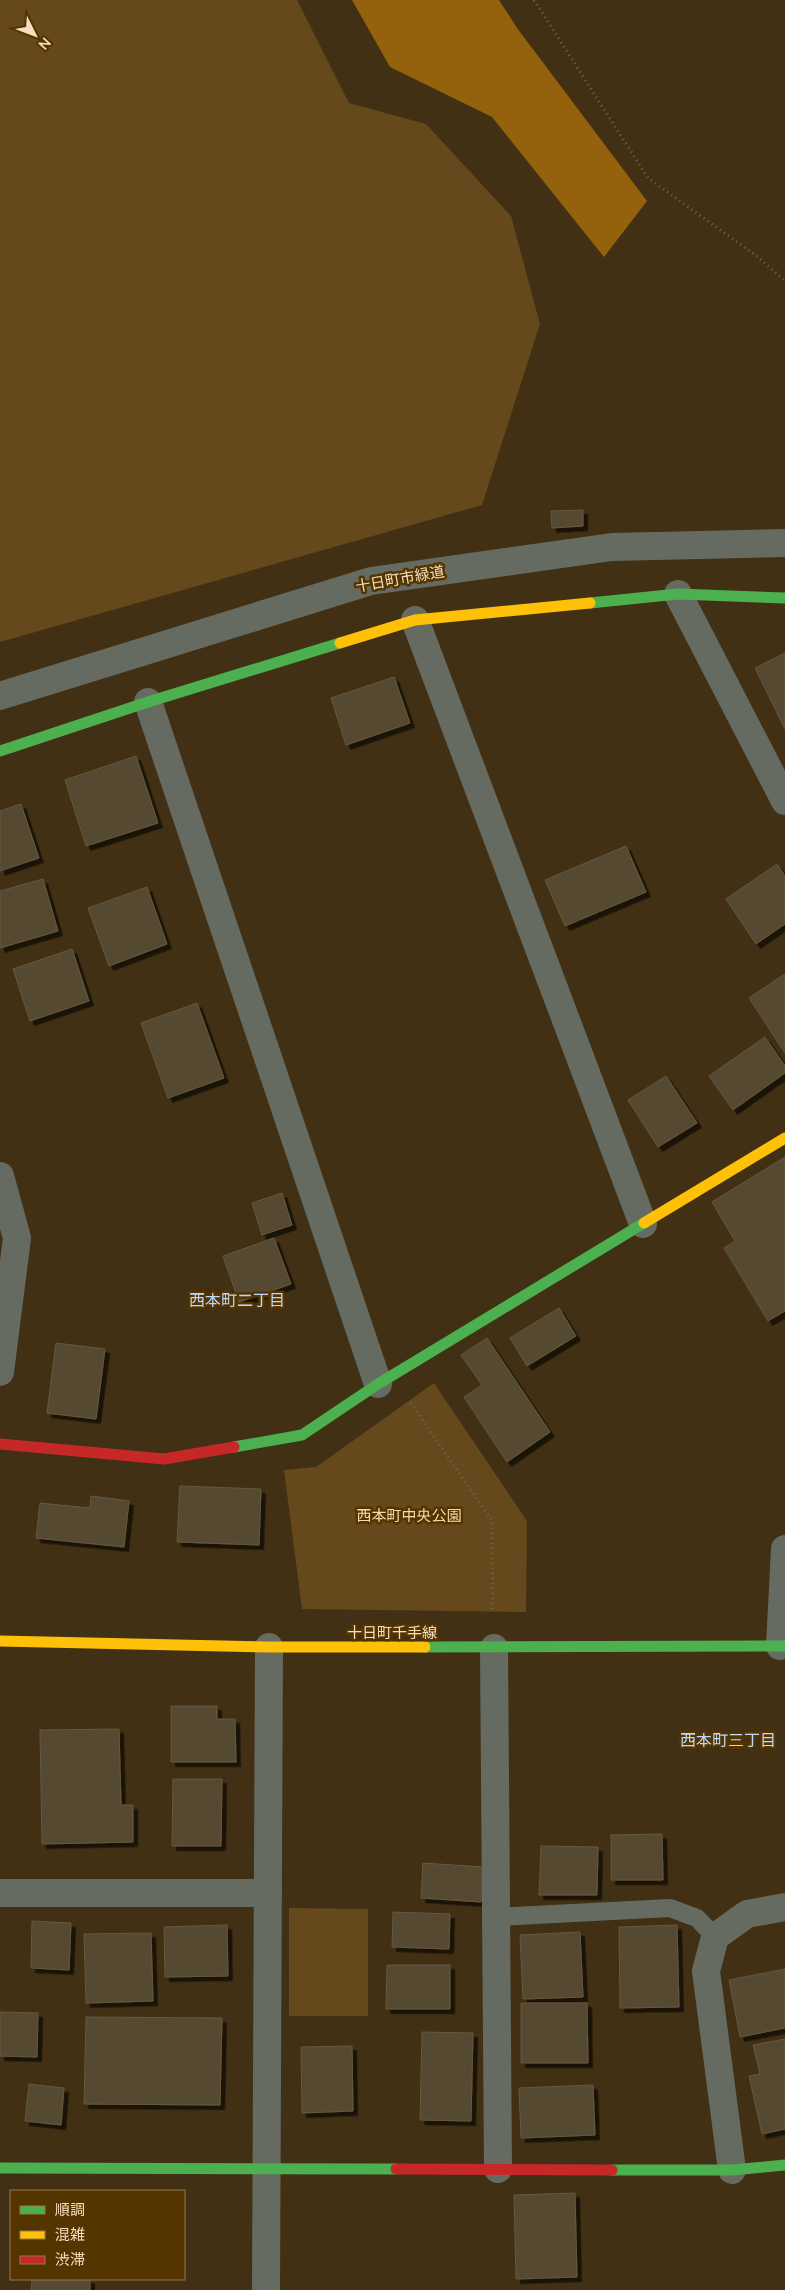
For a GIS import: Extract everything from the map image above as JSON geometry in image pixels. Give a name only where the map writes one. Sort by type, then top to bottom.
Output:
[{"type":"street","name":"十日町市緑道","points":[[0,696],[372,581],[612,547],[785,543]]},
{"type":"street","points":[[0,751],[148,702],[415,620],[678,594],[785,598]]},
{"type":"street","points":[[678,594],[785,801]]},
{"type":"street","points":[[415,620],[643,1224]]},
{"type":"street","points":[[148,702],[385,1380]]},
{"type":"street","points":[[0,1444],[164,1458],[302,1435],[385,1380],[785,1138]]},
{"type":"street","points":[[0,1176],[17,1238],[0,1372]]},
{"type":"street","points":[[782,1646],[785,1549]]},
{"type":"street","name":"十日町千手線","points":[[0,1641],[269,1648],[782,1646]]},
{"type":"street","points":[[266,2290],[269,1648]]},
{"type":"street","points":[[494,1648],[498,2169]]},
{"type":"street","points":[[0,1892],[268,1893]]},
{"type":"street","points":[[732,2170],[706,1971],[715,1937],[746,1914],[785,1907]]},
{"type":"street","points":[[0,2168],[732,2170],[785,2165]]},
{"type":"lane","points":[[496,1917],[670,1908],[697,1918],[715,1937]]},
{"type":"path","points":[[534,0],[648,178],[758,257],[785,281]]},
{"type":"path","points":[[385,1380],[492,1521],[494,1648]]},
{"type":"green space","points":[[0,0],[297,0],[349,103],[426,124],[511,216],[540,324],[482,505],[0,642]]},
{"type":"green space","name":"西本町中央公園","points":[[434,1383],[527,1521],[526,1612],[302,1609],[284,1470],[316,1467]]},
{"type":"green space","points":[[289,1908],[368,1909],[368,2016],[289,2016]]},
{"type":"shaded area","points":[[352,0],[499,0],[517,28],[647,201],[604,257],[492,117],[390,67]]},
{"type":"building","points":[[583,510],[583,526],[552,528],[551,511]]},
{"type":"building","points":[[785,653],[785,729],[755,668]]},
{"type":"building","points":[[394,677],[410,723],[346,745],[331,698]]},
{"type":"building","points":[[136,756],[158,823],[86,846],[65,780]]},
{"type":"building","points":[[21,804],[39,858],[0,871],[0,811]]},
{"type":"building","points":[[626,846],[646,892],[565,926],[545,880]]},
{"type":"building","points":[[777,864],[785,876],[785,924],[756,944],[726,899]]},
{"type":"building","points":[[43,879],[58,931],[0,948],[0,891]]},
{"type":"building","points":[[147,887],[167,944],[109,966],[88,908]]},
{"type":"building","points":[[72,949],[89,1001],[30,1021],[13,969]]},
{"type":"building","points":[[785,974],[785,1053],[749,998]]},
{"type":"building","points":[[197,1003],[224,1078],[168,1098],[141,1023]]},
{"type":"building","points":[[765,1037],[785,1066],[785,1073],[733,1110],[709,1076]]},
{"type":"building","points":[[666,1076],[697,1123],[658,1147],[628,1100]]},
{"type":"building","points":[[785,1157],[785,1311],[768,1321],[724,1248],[735,1241],[712,1202]]},
{"type":"building","points":[[282,1193],[292,1225],[262,1235],[252,1203]]},
{"type":"building","points":[[274,1238],[291,1284],[239,1302],[223,1256]]},
{"type":"building","points":[[559,1308],[576,1336],[527,1366],[510,1338]]},
{"type":"building","points":[[487,1338],[550,1432],[507,1462],[464,1397],[482,1385],[461,1355]]},
{"type":"building","points":[[56,1343],[105,1349],[96,1419],[47,1413]]},
{"type":"building","points":[[180,1486],[261,1489],[259,1545],[177,1542]]},
{"type":"building","points":[[91,1496],[129,1501],[124,1547],[36,1538],[40,1503],[90,1508]]},
{"type":"building","points":[[171,1706],[217,1706],[217,1719],[235,1719],[236,1762],[171,1762]]},
{"type":"building","points":[[119,1729],[121,1805],[133,1805],[133,1842],[42,1844],[40,1730]]},
{"type":"building","points":[[173,1779],[222,1779],[221,1846],[172,1846]]},
{"type":"building","points":[[662,1834],[663,1880],[611,1880],[611,1835]]},
{"type":"building","points":[[541,1846],[598,1847],[597,1895],[539,1895]]},
{"type":"building","points":[[423,1863],[484,1867],[481,1902],[421,1898]]},
{"type":"building","points":[[393,1912],[450,1914],[449,1949],[392,1947]]},
{"type":"building","points":[[32,1921],[71,1923],[69,1970],[31,1968]]},
{"type":"building","points":[[227,1925],[228,1976],[165,1977],[164,1927]]},
{"type":"building","points":[[677,1925],[679,2007],[620,2008],[619,1927]]},
{"type":"building","points":[[580,1932],[583,1997],[523,1999],[520,1935]]},
{"type":"building","points":[[151,1933],[153,2001],[86,2003],[84,1934]]},
{"type":"building","points":[[387,1965],[450,1965],[450,2009],[386,2009]]},
{"type":"building","points":[[785,1969],[785,2028],[740,2037],[729,1980]]},
{"type":"building","points":[[521,2003],[587,2003],[588,2063],[521,2063]]},
{"type":"building","points":[[0,2012],[38,2013],[37,2057],[0,2056]]},
{"type":"building","points":[[86,2017],[222,2018],[220,2105],[84,2104]]},
{"type":"building","points":[[422,2032],[473,2033],[471,2121],[420,2120]]},
{"type":"building","points":[[785,2039],[785,2129],[762,2134],[749,2076],[760,2074],[753,2045]]},
{"type":"building","points":[[352,2046],[353,2111],[302,2113],[301,2047]]},
{"type":"building","points":[[29,2084],[64,2088],[61,2125],[25,2121]]},
{"type":"building","points":[[593,2085],[595,2135],[521,2138],[519,2088]]},
{"type":"building","points":[[575,2193],[577,2277],[516,2279],[514,2195]]},
{"type":"building","points":[[32,2280],[90,2280],[90,2290],[31,2290]]},
{"type":"traffic: fast","points":[[590,603],[678,594],[785,598]]},
{"type":"traffic: fast","points":[[0,751],[148,702],[340,643]]},
{"type":"traffic: fast","points":[[234,1447],[302,1435],[378,1384],[644,1223]]},
{"type":"traffic: fast","points":[[425,1647],[785,1646]]},
{"type":"traffic: fast","points":[[612,2170],[732,2170],[785,2165]]},
{"type":"traffic: fast","points":[[0,2168],[396,2169]]},
{"type":"traffic: slow","points":[[340,643],[415,620],[590,603]]},
{"type":"traffic: slow","points":[[644,1223],[785,1138]]},
{"type":"traffic: slow","points":[[0,1641],[269,1647],[425,1647]]},
{"type":"traffic: jam","points":[[0,1444],[164,1459],[234,1447]]},
{"type":"traffic: jam","points":[[396,2169],[612,2170]]},
{"type":"district","name":"西本町二丁目","points":[[237,1301]]},
{"type":"district","name":"西本町三丁目","points":[[728,1741]]}]
